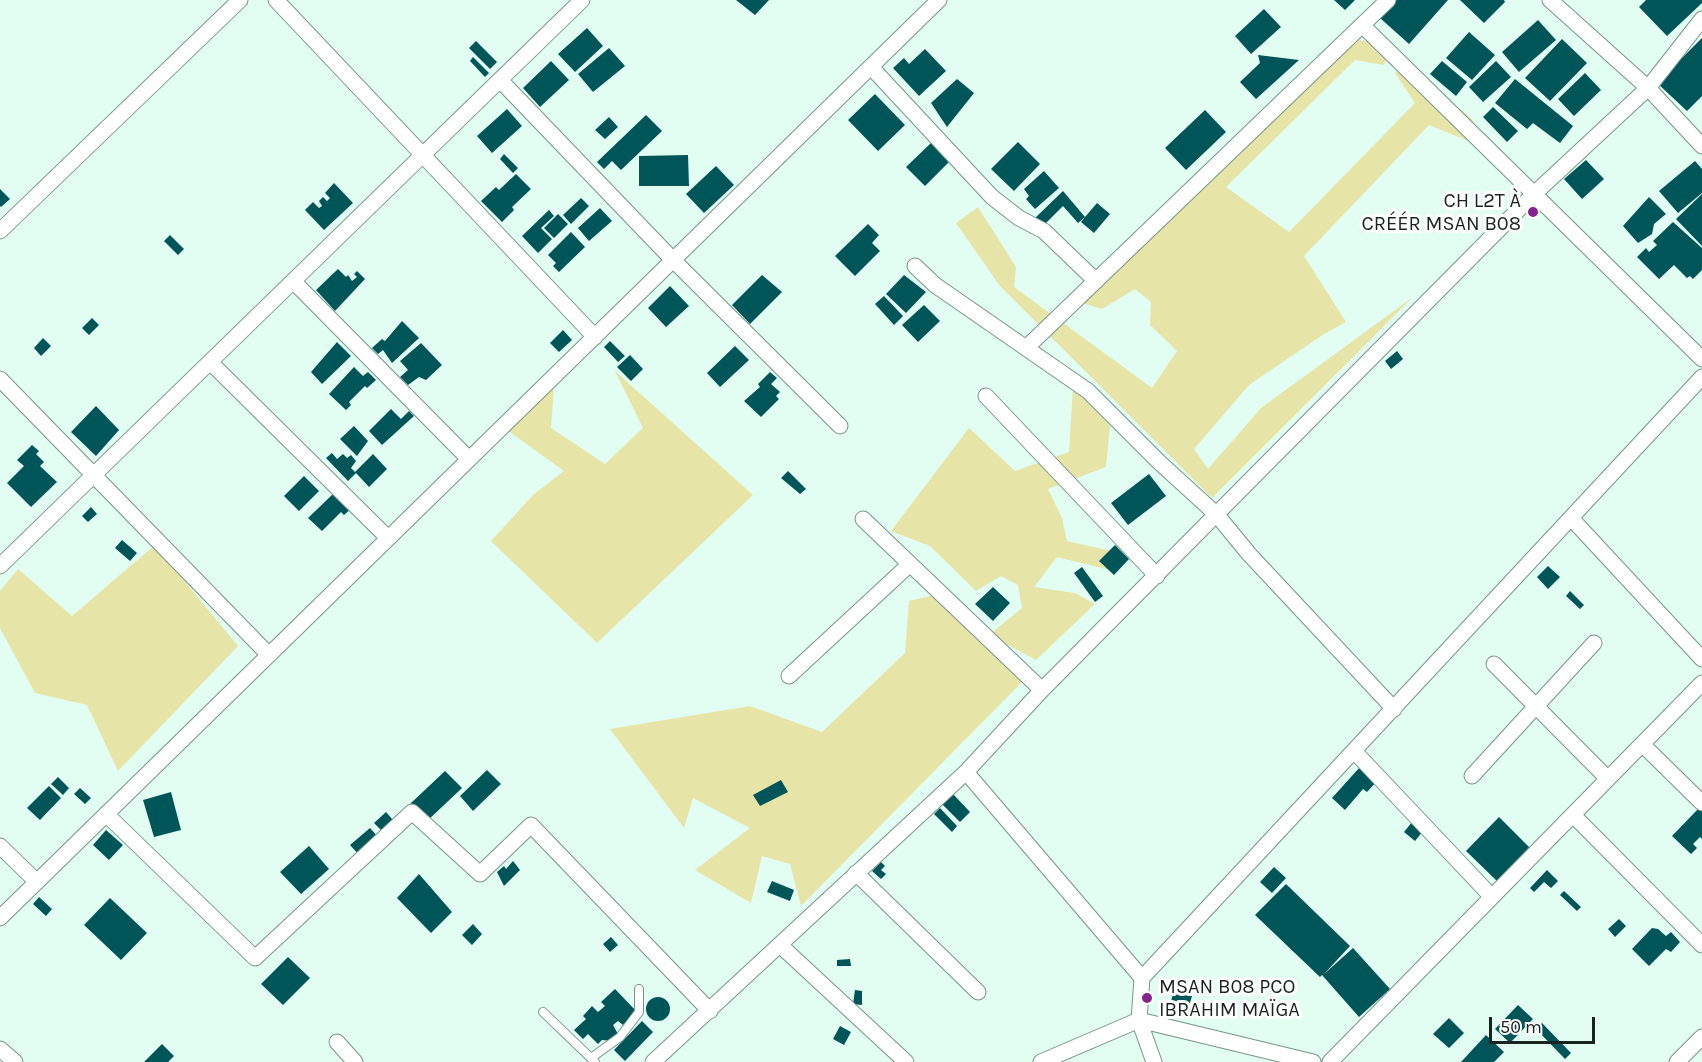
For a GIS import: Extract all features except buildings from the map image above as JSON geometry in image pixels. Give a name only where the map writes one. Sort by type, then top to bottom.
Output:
[{"type":"street","points":[[0,231],[240,0]]},
{"type":"street","points":[[276,0],[595,337]]},
{"type":"street","points":[[0,566],[582,0]]},
{"type":"street","points":[[1027,347],[1388,0]]},
{"type":"street","points":[[1550,0],[1648,88],[1702,146]]},
{"type":"street","points":[[0,918],[870,67],[929,3]]},
{"type":"street","points":[[653,1062],[781,946],[966,772],[1042,690],[1534,194],[1648,88],[1702,19]]},
{"type":"street","points":[[1362,25],[1702,359]]},
{"type":"street","points":[[870,67],[992,197],[1019,218],[1044,231],[1096,281]]},
{"type":"street","points":[[500,80],[673,260],[840,426]]},
{"type":"street","points":[[915,266],[935,285],[1088,391],[1217,516],[1248,554],[1394,709]]},
{"type":"street","points":[[293,281],[470,459]]},
{"type":"street","points":[[210,362],[388,538]]},
{"type":"street","points":[[1154,1062],[1139,1020],[1142,978],[1702,377]]},
{"type":"street","points":[[0,379],[269,655]]},
{"type":"street","points":[[986,396],[1157,576]]},
{"type":"street","points":[[1571,518],[1702,659]]},
{"type":"street","points":[[863,519],[1042,690]]},
{"type":"street","points":[[789,676],[910,564]]},
{"type":"street","points":[[1472,776],[1537,708],[1594,643]]},
{"type":"street","points":[[1494,664],[1608,779]]},
{"type":"street","points":[[1330,1062],[1702,683]]},
{"type":"street","points":[[1642,744],[1702,803]]},
{"type":"street","points":[[1354,751],[1492,897]]},
{"type":"street","points":[[966,772],[1142,978]]},
{"type":"street","points":[[106,814],[255,958],[412,812],[480,874],[531,825],[710,1011]]},
{"type":"street","points":[[1573,815],[1702,945]]},
{"type":"street","points":[[0,846],[37,882]]},
{"type":"street","points":[[856,873],[978,992]]},
{"type":"street","points":[[781,946],[906,1062]]},
{"type":"street","points":[[1041,1062],[1139,1020],[1314,1062]]},
{"type":"street","points":[[1677,1062],[1702,1037]]},
{"type":"street","points":[[337,1042],[355,1062]]},
{"type":"street","points":[[0,1049],[15,1062]]},
{"type":"lane","points":[[543,1012],[593,1060],[620,1038],[639,1012],[639,989]]},
{"type":"shaded area","points":[[1352,39],[1393,45],[1384,65],[1355,60],[1226,187],[1289,232],[1415,103],[1395,73],[1406,62],[1473,120],[1471,142],[1429,125],[1304,256],[1346,322],[1324,334],[1249,385],[1194,449],[1208,469],[1261,408],[1413,297],[1212,498],[1000,286],[956,223],[978,207],[1016,267],[1014,287],[1152,388],[1177,351],[1150,325],[1151,302],[1135,289],[1102,309],[1069,299]]},
{"type":"shaded area","points":[[615,371],[753,495],[597,643],[491,541],[533,495],[564,471],[507,430],[554,385],[551,428],[605,464],[643,428]]},
{"type":"shaded area","points":[[1073,388],[1110,425],[1106,467],[1048,489],[1062,518],[1067,541],[1111,551],[1110,570],[1057,557],[1034,587],[1075,593],[1095,604],[1036,660],[989,635],[1022,608],[1018,585],[1001,576],[976,591],[930,546],[891,531],[969,428],[1015,471],[1069,452]]},
{"type":"shaded area","points":[[155,545],[238,646],[118,771],[87,705],[35,693],[0,628],[0,591],[18,569],[72,616]]},
{"type":"shaded area","points":[[938,594],[1028,676],[801,906],[790,864],[762,856],[751,903],[695,870],[750,828],[693,798],[684,828],[610,729],[750,706],[822,732],[905,653],[909,601]]},
{"type":"place","name":"CH L2T À CRÉÉR MSAN B08","points":[[1533,212]]},
{"type":"place","name":"MSAN B08 PCO IBRAHIM MAÏGA","points":[[1147,998]]}]
